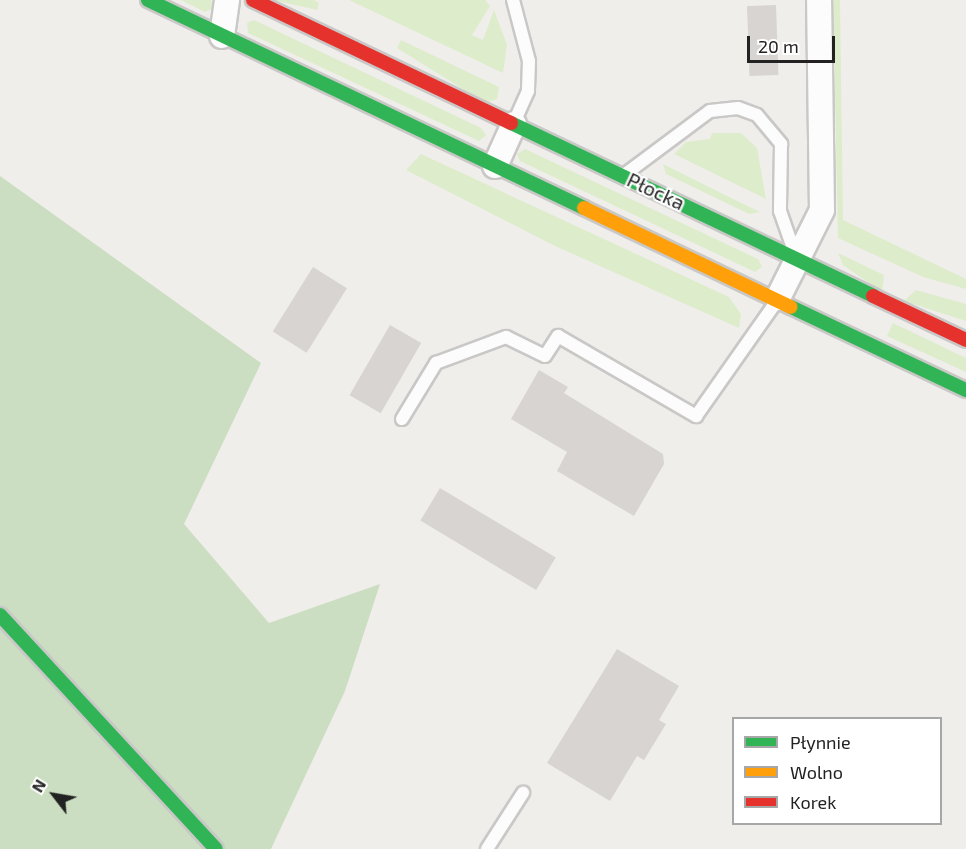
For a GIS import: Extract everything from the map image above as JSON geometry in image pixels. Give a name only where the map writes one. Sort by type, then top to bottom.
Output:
[{"type":"street","points":[[148,0],[778,298],[966,390]]},
{"type":"street","points":[[222,36],[227,0]]},
{"type":"street","name":"Płocka","points":[[253,0],[966,340]]},
{"type":"street","points":[[778,298],[822,210],[819,0]]},
{"type":"street","points":[[495,166],[514,124]]},
{"type":"street","points":[[0,615],[216,849]]},
{"type":"lane","points":[[513,0],[529,61],[528,91],[514,124]]},
{"type":"lane","points":[[624,176],[710,111],[738,108],[757,115],[781,144],[780,212],[797,260]]},
{"type":"lane","points":[[402,419],[436,363],[506,337],[545,356],[558,336],[696,416],[778,298]]},
{"type":"lane","points":[[487,849],[524,793]]},
{"type":"green space","points":[[181,0],[211,0],[213,8],[205,12]]},
{"type":"green space","points":[[273,0],[314,0],[319,3],[317,10]]},
{"type":"green space","points":[[349,0],[485,0],[490,6],[472,35],[483,40],[494,10],[507,45],[503,73]]},
{"type":"green space","points":[[833,0],[840,0],[843,220],[966,279],[966,289],[923,277],[838,238]]},
{"type":"green space","points":[[254,20],[481,128],[486,135],[479,141],[248,33],[247,23]]},
{"type":"green space","points":[[401,40],[499,87],[497,99],[485,103],[397,48]]},
{"type":"green space","points":[[712,133],[741,133],[757,148],[766,199],[674,154],[686,142],[710,139]]},
{"type":"green space","points":[[525,149],[758,259],[762,267],[755,272],[520,161],[517,154]]},
{"type":"green space","points":[[421,154],[729,297],[741,314],[739,328],[555,246],[406,170]]},
{"type":"green space","points":[[663,164],[760,212],[749,214],[666,174]]},
{"type":"green space","points":[[0,176],[261,363],[184,524],[269,623],[380,584],[345,691],[271,849],[0,849]]},
{"type":"green space","points":[[838,253],[884,275],[882,292],[843,265]]},
{"type":"green space","points":[[916,290],[966,304],[966,321],[904,301]]},
{"type":"green space","points":[[893,323],[966,358],[966,372],[887,336]]},
{"type":"building","points":[[776,5],[778,75],[749,76],[747,6]]},
{"type":"building","points":[[313,267],[347,288],[307,353],[273,331]]},
{"type":"building","points":[[390,325],[421,343],[381,413],[350,395]]},
{"type":"building","points":[[539,370],[568,387],[564,393],[663,454],[664,464],[634,516],[557,471],[567,452],[511,419]]},
{"type":"building","points":[[440,488],[556,558],[536,590],[420,521]]},
{"type":"building","points":[[617,649],[679,686],[659,720],[666,724],[644,760],[637,756],[610,801],[547,763]]},
{"type":"traffic: fast","points":[[148,0],[584,208]]},
{"type":"traffic: fast","points":[[511,123],[873,296]]},
{"type":"traffic: fast","points":[[791,307],[966,390]]},
{"type":"traffic: fast","points":[[0,615],[216,849]]},
{"type":"traffic: slow","points":[[584,208],[791,307]]},
{"type":"traffic: jam","points":[[253,0],[511,123]]},
{"type":"traffic: jam","points":[[873,296],[966,340]]}]
